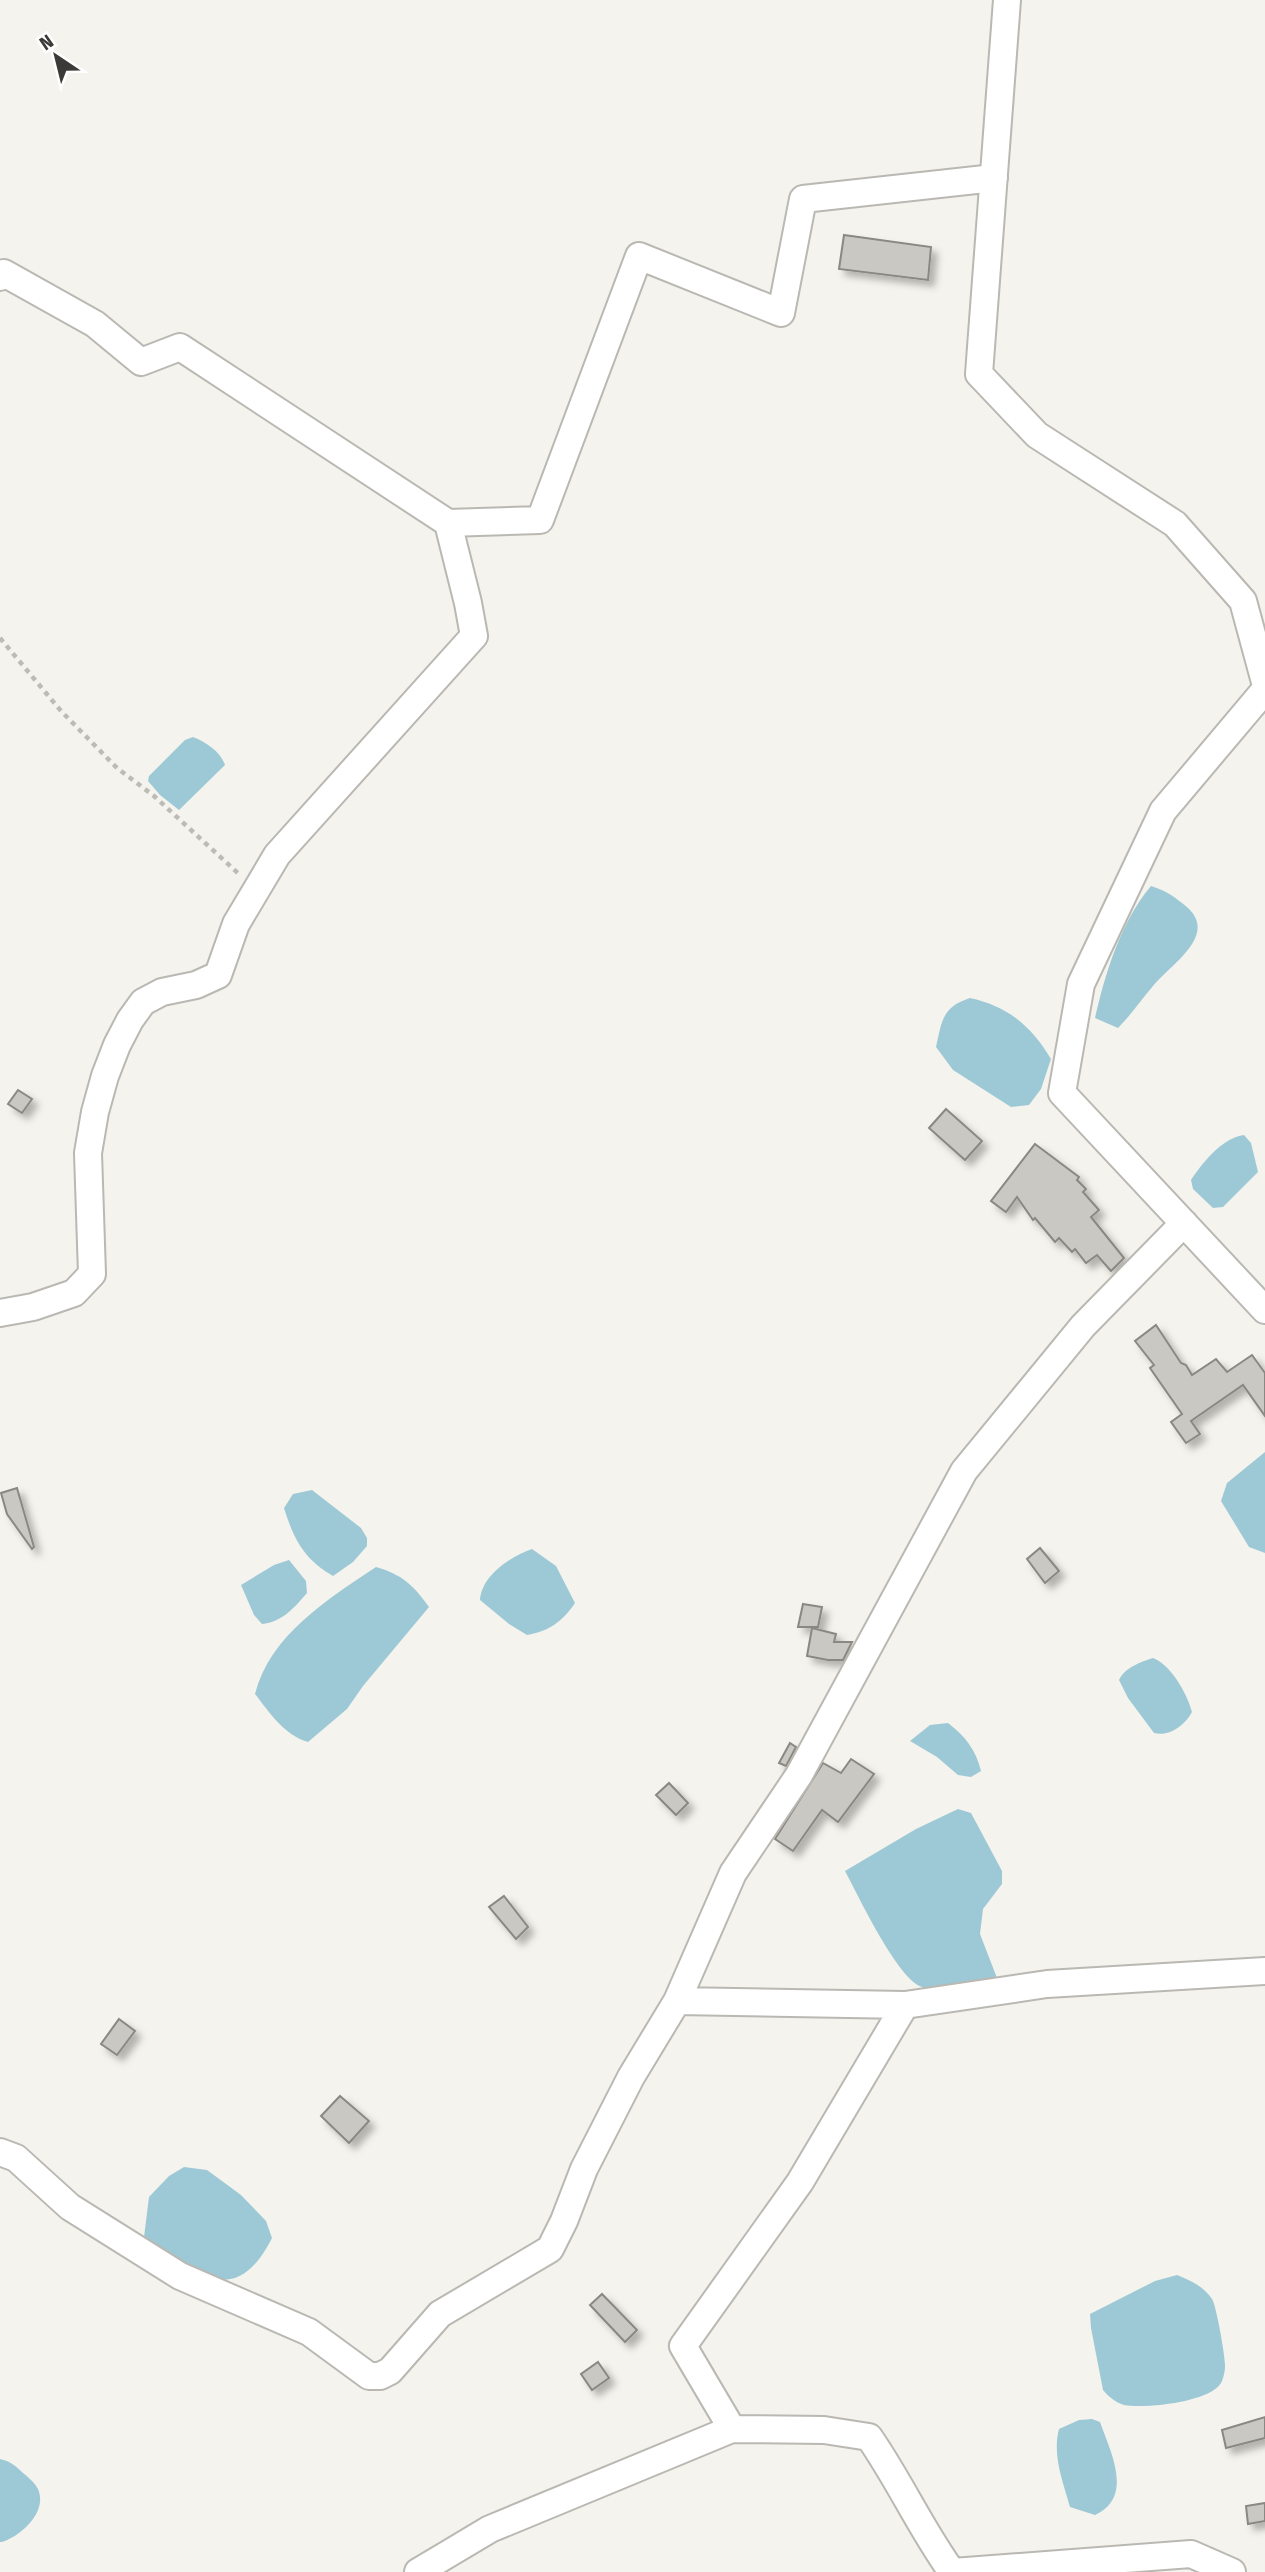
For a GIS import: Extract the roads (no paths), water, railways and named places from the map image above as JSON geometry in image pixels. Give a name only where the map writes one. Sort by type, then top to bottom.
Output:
[{"type":"street","points":[[1007,0],[979,374],[1037,435],[1175,524],[1243,601],[1265,681]]},
{"type":"street","points":[[0,277],[4,273],[95,324],[141,362],[180,347],[448,523],[540,520],[639,256],[781,313],[803,199],[993,178]]},
{"type":"street","points":[[0,1313],[33,1307],[75,1293],[92,1274],[88,1153],[105,1076],[130,1020],[143,1002],[162,992],[196,985],[218,975],[236,924],[277,855],[474,636],[448,523]]},
{"type":"street","points":[[1265,690],[1163,811],[1081,984],[1062,1093],[1265,1310]]},
{"type":"street","points":[[0,2152],[16,2158],[70,2207],[180,2276],[309,2332],[369,2376],[380,2376],[390,2371],[440,2314],[550,2249],[584,2169],[631,2077],[677,2001],[733,1873],[799,1775],[964,1471],[1083,1325],[1184,1223]]},
{"type":"street","points":[[677,2001],[905,2005],[1047,1984],[1265,1971]]},
{"type":"street","points":[[733,2429],[683,2346],[800,2182],[905,2005]]},
{"type":"street","points":[[418,2572],[490,2529],[733,2429],[824,2430],[869,2437],[890,2466],[919,2520],[952,2572],[1191,2554],[1231,2572]]},
{"type":"water","points":[[193,737],[212,748],[225,765],[179,810],[148,781],[149,776],[185,740]]},
{"type":"water","points":[[1151,886],[1171,895],[1188,908],[1196,919],[1198,929],[1188,950],[1118,1028],[1095,1018],[1109,966],[1123,932],[1140,900]]},
{"type":"water","points":[[970,998],[996,1006],[1018,1020],[1036,1037],[1051,1059],[1041,1089],[1029,1105],[1011,1107],[953,1070],[936,1047],[945,1016],[954,1006]]},
{"type":"water","points":[[1244,1135],[1251,1143],[1258,1172],[1223,1207],[1213,1208],[1193,1189],[1191,1180],[1221,1146]]},
{"type":"water","points":[[1265,1452],[1265,1553],[1249,1547],[1221,1501],[1227,1483]]},
{"type":"water","points":[[312,1490],[361,1528],[367,1538],[367,1546],[353,1562],[333,1576],[301,1548],[284,1508],[293,1494]]},
{"type":"water","points":[[532,1549],[556,1566],[575,1603],[554,1625],[527,1635],[480,1600],[486,1583],[499,1568]]},
{"type":"water","points":[[289,1560],[306,1581],[307,1593],[282,1617],[262,1624],[254,1615],[241,1585],[274,1565]]},
{"type":"water","points":[[376,1567],[407,1582],[429,1607],[347,1709],[308,1742],[299,1739],[278,1722],[255,1694],[263,1673],[273,1654],[303,1620]]},
{"type":"water","points":[[1153,1658],[1166,1667],[1177,1680],[1192,1712],[1171,1732],[1160,1734],[1154,1733],[1128,1698],[1119,1680],[1129,1668]]},
{"type":"water","points":[[948,1723],[965,1738],[976,1756],[981,1771],[971,1777],[958,1775],[937,1757],[910,1741],[930,1725]]},
{"type":"water","points":[[958,1809],[971,1813],[1002,1871],[1002,1884],[983,1909],[980,1934],[997,1978],[939,1989],[922,1987],[912,1981],[891,1954],[845,1871],[916,1829]]},
{"type":"water","points":[[184,2167],[207,2170],[241,2195],[266,2221],[272,2238],[258,2261],[243,2274],[228,2280],[212,2278],[179,2262],[144,2237],[149,2197],[169,2176]]},
{"type":"water","points":[[1177,2275],[1201,2287],[1214,2303],[1225,2362],[1222,2382],[1215,2390],[1176,2403],[1146,2406],[1121,2404],[1103,2390],[1090,2314],[1155,2281]]},
{"type":"water","points":[[1092,2419],[1100,2422],[1114,2460],[1117,2486],[1107,2507],[1095,2515],[1070,2507],[1059,2468],[1057,2449],[1059,2429],[1079,2420]]},
{"type":"water","points":[[0,2459],[13,2464],[31,2480],[38,2489],[40,2498],[31,2522],[2,2542],[0,2542]]}]
